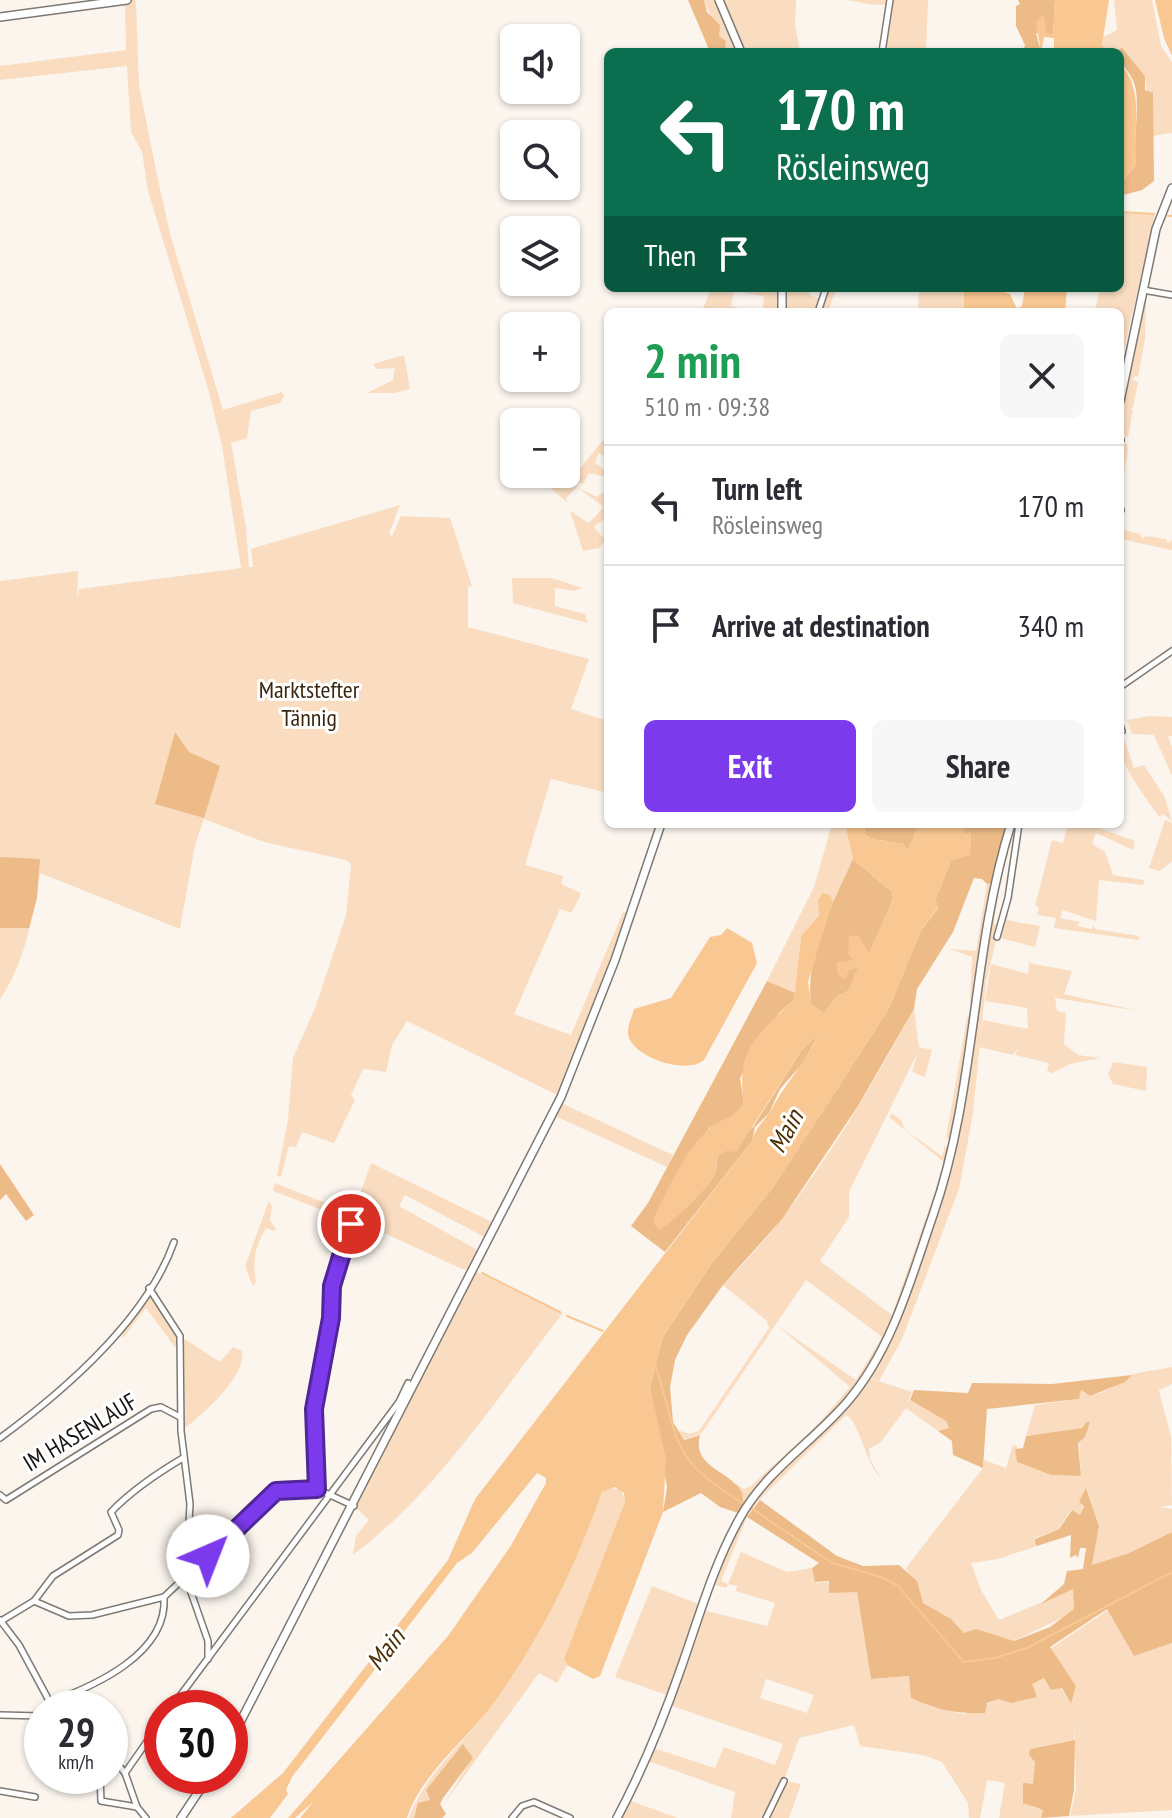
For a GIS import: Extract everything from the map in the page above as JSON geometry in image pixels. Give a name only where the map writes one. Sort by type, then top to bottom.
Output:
[{"type":"main road","points":[[0,17],[127,0]]},
{"type":"main road","points":[[719,0],[739,48]]},
{"type":"main road","points":[[1124,381],[1156,229],[1172,188]]},
{"type":"main road","points":[[248,1708],[561,1097],[615,960],[660,828]]},
{"type":"main road","points":[[617,1818],[643,1770],[710,1584],[741,1516],[774,1473],[854,1393],[877,1360],[898,1314],[948,1167],[991,909],[1010,828]]},
{"type":"main road","points":[[181,1818],[197,1794]]},
{"type":"street","points":[[883,48],[890,0]]},
{"type":"street","points":[[1142,289],[1172,295]]},
{"type":"street","points":[[1124,684],[1172,651]]},
{"type":"street","points":[[997,937],[1008,898],[1018,828]]},
{"type":"street","points":[[317,1489],[314,1409],[331,1318],[332,1286],[351,1224]]},
{"type":"street","points":[[0,1438],[75,1376],[149,1288],[174,1242]]},
{"type":"street","points":[[149,1288],[180,1336],[180,1418],[190,1504],[186,1578],[208,1641],[208,1659]]},
{"type":"street","points":[[185,1690],[399,1402],[408,1383]]},
{"type":"street","name":"IM HASENLAUF","points":[[0,1495],[6,1500],[151,1409],[161,1407],[180,1418]]},
{"type":"street","points":[[43,1690],[1,1621],[34,1601],[53,1576],[118,1535],[119,1530],[111,1512],[151,1477],[183,1458]]},
{"type":"street","points":[[34,1601],[69,1616],[92,1615],[164,1597],[276,1491],[317,1489],[354,1506]]},
{"type":"street","points":[[84,1690],[107,1679],[149,1641],[163,1613],[164,1597]]},
{"type":"street","points":[[0,1715],[24,1716]]},
{"type":"street","points":[[128,1769],[144,1746]]},
{"type":"street","points":[[766,1818],[784,1781]]},
{"type":"street","points":[[128,1782],[137,1807],[146,1818]]},
{"type":"street","points":[[0,1791],[35,1797]]},
{"type":"street","points":[[101,1794],[101,1801],[137,1807]]},
{"type":"street","points":[[512,1818],[522,1806],[539,1802],[570,1818]]},
{"type":"green space","name":"Marktstefter Tännig","points":[[125,0],[135,0],[139,85],[157,175],[170,234],[223,410],[282,392],[284,396],[280,403],[251,411],[247,438],[231,443],[246,527],[249,567],[253,567],[251,549],[400,505],[389,534],[392,536],[401,516],[450,518],[472,586],[468,587],[468,627],[589,659],[571,709],[604,720],[604,792],[551,779],[525,865],[563,876],[561,884],[581,893],[572,913],[560,909],[514,1014],[571,1035],[623,912],[627,913],[637,883],[640,887],[561,1097],[407,1021],[392,1045],[386,1072],[363,1069],[351,1095],[355,1100],[334,1143],[302,1132],[296,1147],[289,1146],[281,1177],[277,1176],[288,1119],[293,1058],[315,1008],[346,915],[351,864],[346,860],[264,842],[204,819],[195,845],[180,929],[40,873],[22,955],[0,999],[0,581],[78,571],[77,599],[79,589],[241,568],[222,446],[209,392],[148,191],[142,152],[131,132],[127,66],[0,80],[0,66],[126,50]]},
{"type":"green space","points":[[704,0],[796,0],[795,25],[799,48],[725,48],[726,41],[719,36]]},
{"type":"green space","points":[[843,0],[928,0],[926,48],[883,48],[889,4]]},
{"type":"green space","points":[[1114,0],[1152,0],[1161,46],[1172,62],[1172,133],[1153,136],[1145,76],[1124,48],[1102,46],[1103,37],[1117,30]]},
{"type":"green space","points":[[1124,213],[1155,215],[1124,350],[1124,308],[1096,308],[1099,292],[1124,292]]},
{"type":"green space","points":[[710,292],[734,292],[731,306],[739,308],[704,308]]},
{"type":"green space","points":[[740,292],[809,292],[822,300],[825,292],[835,292],[829,308],[763,308],[764,296]]},
{"type":"green space","points":[[919,292],[964,292],[964,308],[918,308]]},
{"type":"green space","points":[[1146,299],[1145,339],[1138,377],[1134,376],[1133,380],[1138,382],[1133,408],[1129,408],[1133,409],[1128,437],[1124,436],[1124,354],[1129,356],[1141,300]]},
{"type":"green space","points":[[404,355],[410,389],[394,393],[367,393],[393,380],[395,368],[376,369],[373,364]]},
{"type":"green space","points":[[604,439],[604,456],[599,453],[595,463],[604,469],[604,476],[589,473],[583,484],[580,483],[580,469]]},
{"type":"green space","points":[[1124,444],[1128,450],[1124,475]]},
{"type":"green space","points":[[550,488],[576,488],[566,498],[568,503]]},
{"type":"green space","points":[[578,488],[597,497],[604,494],[604,507]]},
{"type":"green space","points":[[604,507],[604,519],[594,527],[604,539],[600,548],[583,551],[570,511],[589,523]]},
{"type":"green space","points":[[1124,530],[1140,534],[1143,539],[1145,536],[1166,539],[1168,543],[1172,540],[1172,550],[1124,540]]},
{"type":"green space","points":[[512,578],[552,578],[582,588],[575,591],[555,588],[555,606],[585,614],[588,623],[513,603]]},
{"type":"green space","points":[[1149,716],[1172,717],[1172,736],[1168,736],[1172,747],[1172,776],[1154,735],[1132,734],[1127,720]]},
{"type":"green space","points":[[1124,739],[1134,768],[1144,765],[1164,796],[1172,821],[1163,814],[1159,817],[1126,766]]},
{"type":"green space","points":[[1165,820],[1172,823],[1172,862],[1159,871],[1149,868]]},
{"type":"green space","points":[[831,828],[846,828],[853,859],[832,904],[832,898],[801,936],[795,993],[767,981],[814,887]]},
{"type":"green space","points":[[1067,828],[1099,828],[1135,841],[1133,850],[1096,833],[1092,844],[1105,852],[1113,875],[1144,880],[1143,885],[1099,880],[1096,921],[1063,910],[1060,918],[1080,922],[1077,926],[1092,929],[1093,925],[1095,929],[1139,936],[1139,940],[1054,928],[1056,918],[1037,915],[1039,907],[1035,906],[1052,840],[1063,843]]},
{"type":"green space","points":[[995,882],[973,1003],[970,1003],[972,957],[950,949],[976,951],[987,884]]},
{"type":"green space","points":[[996,903],[994,924],[999,927],[986,983],[973,1113],[959,1189],[902,1339],[879,1381],[870,1377],[946,1179]]},
{"type":"green space","points":[[1006,909],[1009,910],[1007,920],[1040,926],[1035,947],[997,937]]},
{"type":"green space","points":[[1029,963],[1072,971],[1064,994],[1139,1011],[1055,998],[1057,1011],[1066,1013],[1064,1044],[1078,1055],[1100,1058],[1070,1064],[1052,1073],[1047,1071],[1049,1063],[1015,1055],[1020,1045],[1013,1055],[979,1047],[983,1020],[1028,1029],[1027,1008],[985,1001],[991,964],[1028,974]]},
{"type":"green space","points":[[914,1009],[919,1047],[932,1050],[925,1077],[912,1072],[918,1052],[849,1192],[849,1217],[820,1261],[892,1315],[945,1163],[889,1117],[892,1113],[902,1121],[904,1129],[942,1156],[945,1146],[950,1150],[946,1172],[918,1257],[885,1340],[855,1391],[816,1436],[746,1506],[735,1483],[744,1489],[751,1486],[817,1425],[850,1387],[778,1326],[856,1380],[882,1337],[806,1280],[706,1427],[700,1434],[684,1439],[678,1430],[689,1434],[699,1431],[769,1328],[767,1321],[723,1285],[804,1189],[873,1082]]},
{"type":"green space","points":[[971,1011],[952,1139],[946,1138],[967,1018]]},
{"type":"green space","points":[[1113,1062],[1147,1067],[1146,1091],[1113,1084],[1108,1074]]},
{"type":"green space","points":[[559,1102],[673,1155],[667,1167],[553,1115]]},
{"type":"green space","points":[[371,1163],[498,1225],[490,1240],[405,1195],[399,1206],[483,1253],[475,1271],[563,1313],[440,1472],[384,1530],[353,1555],[356,1536],[369,1520],[354,1506],[474,1271],[462,1269],[365,1224],[353,1214]]},
{"type":"green space","points":[[275,1183],[353,1214],[351,1221],[273,1191]]},
{"type":"green space","points":[[269,1201],[272,1207],[270,1220],[276,1229],[266,1228],[259,1241],[254,1267],[256,1282],[253,1286],[245,1266]]},
{"type":"green space","points":[[149,1288],[180,1336],[220,1362],[233,1347],[242,1351],[242,1361],[230,1384],[181,1431],[180,1343],[175,1347],[146,1308],[123,1338],[118,1329]]},
{"type":"green space","points":[[1172,1367],[1172,1384],[1159,1390],[1171,1437],[1172,1505],[1159,1507],[1172,1509],[1172,1532],[1129,1553],[1092,1565],[1099,1526],[1087,1489],[1080,1516],[1071,1510],[1058,1529],[1035,1538],[1037,1546],[998,1559],[971,1563],[981,1590],[999,1620],[1073,1589],[1074,1609],[1070,1614],[1014,1641],[979,1631],[964,1633],[951,1619],[923,1603],[906,1568],[983,1468],[984,1460],[1006,1468],[1013,1445],[1017,1446],[1017,1462],[1051,1475],[1081,1476],[1079,1442],[1090,1422],[1082,1428],[1026,1436],[1035,1405],[1079,1399],[1080,1390],[1090,1396],[1134,1374]]},
{"type":"green space","points":[[869,1378],[912,1392],[908,1402],[910,1400],[946,1421],[949,1428],[938,1431],[906,1408],[881,1442],[869,1449],[870,1459],[880,1477],[870,1462],[855,1426],[846,1415],[757,1502],[747,1517],[721,1581],[728,1584],[726,1588],[712,1584],[727,1546],[749,1505]]},
{"type":"green space","points":[[608,1488],[621,1489],[625,1502],[565,1657],[567,1665],[557,1683],[539,1673],[443,1805],[472,1759],[465,1746],[426,1790],[430,1800],[415,1812],[414,1818],[409,1818],[435,1773],[492,1705],[526,1655],[568,1575],[602,1492]]},
{"type":"green space","points":[[741,1552],[787,1572],[812,1568],[816,1583],[830,1582],[829,1592],[857,1592],[871,1679],[910,1676],[912,1698],[928,1706],[964,1714],[999,1699],[1036,1696],[1031,1684],[1044,1678],[1051,1690],[1061,1688],[1071,1704],[1076,1686],[1050,1649],[1108,1610],[1134,1656],[1172,1643],[1172,1810],[1070,1816],[1076,1789],[1075,1740],[1030,1749],[1035,1761],[1032,1807],[1043,1810],[1041,1818],[999,1818],[1005,1783],[987,1780],[980,1818],[969,1818],[968,1803],[942,1762],[923,1755],[860,1746],[854,1725],[799,1738],[784,1781],[801,1784],[789,1818],[731,1818],[735,1792],[648,1761],[653,1748],[715,1768],[724,1747],[775,1765],[783,1744],[669,1705],[703,1610],[767,1626],[775,1603],[736,1591],[737,1586],[728,1584]],"holes":[[[766,1679],[814,1695],[807,1713],[760,1698]]]},
{"type":"green space","points":[[652,1586],[701,1605],[670,1696],[615,1677]]},
{"type":"green space","points":[[628,1800],[678,1818],[619,1818]]},
{"type":"shaded area","points":[[688,0],[704,0],[707,12],[720,25],[719,36],[726,41],[725,48],[708,48]]},
{"type":"shaded area","points":[[1018,0],[1055,0],[1053,35],[1036,33],[1040,48],[1024,48],[1016,26],[1016,6],[1020,4]]},
{"type":"shaded area","points":[[1124,50],[1145,76],[1145,90],[1153,93],[1154,181],[1142,190],[1124,195],[1124,179],[1136,165],[1137,113],[1133,81],[1124,65]]},
{"type":"shaded area","points":[[175,732],[189,752],[220,766],[204,818],[155,804]]},
{"type":"shaded area","points":[[865,828],[917,828],[908,851],[903,844],[872,839],[864,834]]},
{"type":"shaded area","points":[[964,828],[1009,828],[995,882],[987,884],[982,879],[974,878],[953,932],[917,989],[914,1009],[858,1106],[782,1219],[723,1285],[687,1335],[675,1360],[670,1387],[673,1422],[684,1440],[700,1435],[701,1454],[711,1466],[734,1482],[746,1506],[741,1514],[720,1507],[701,1493],[663,1512],[667,1487],[650,1387],[663,1337],[711,1264],[771,1190],[889,1008],[920,932],[938,908],[935,900],[951,861],[969,851],[962,834]]},
{"type":"shaded area","points":[[0,857],[40,859],[37,898],[29,928],[0,928]]},
{"type":"shaded area","points":[[853,859],[892,892],[893,899],[869,954],[853,960],[849,970],[857,967],[859,971],[848,991],[837,996],[824,1014],[811,1004],[812,966],[822,929]]},
{"type":"shaded area","points":[[767,981],[795,993],[794,1000],[779,1013],[740,1078],[744,1103],[732,1119],[709,1128],[658,1229],[680,1213],[705,1188],[715,1174],[718,1155],[753,1127],[801,1051],[819,1034],[802,1064],[780,1089],[769,1113],[755,1127],[752,1141],[665,1252],[631,1226],[648,1203]]},
{"type":"shaded area","points":[[0,1164],[34,1215],[26,1221],[6,1194],[0,1200]]},
{"type":"shaded area","points":[[1132,1375],[1125,1382],[1090,1396],[1081,1390],[1079,1399],[987,1409],[983,1468],[953,1455],[952,1441],[938,1431],[949,1428],[946,1421],[910,1400],[914,1390],[968,1393],[972,1383],[1052,1384]]},
{"type":"shaded area","points":[[1090,1422],[1085,1437],[1078,1443],[1081,1476],[1051,1475],[1017,1462],[1015,1449],[1023,1448],[1026,1436],[1082,1428]]},
{"type":"shaded area","points":[[1086,1488],[1099,1526],[1092,1565],[1129,1553],[1172,1532],[1172,1643],[1134,1656],[1107,1609],[1050,1647],[1076,1686],[1071,1704],[1062,1688],[1051,1690],[1044,1678],[1032,1684],[1037,1697],[1011,1703],[999,1699],[987,1703],[985,1713],[947,1710],[911,1698],[909,1676],[871,1679],[857,1592],[829,1593],[829,1581],[815,1582],[812,1568],[819,1563],[747,1517],[760,1500],[837,1556],[863,1566],[899,1565],[917,1581],[923,1603],[951,1619],[964,1633],[976,1629],[1014,1641],[1050,1627],[1074,1609],[1073,1589],[1041,1604],[1064,1584],[1067,1571],[1083,1569],[1086,1548],[1080,1548],[1078,1558],[1076,1555],[1070,1558],[1071,1535],[1037,1546],[1035,1539],[1059,1529],[1072,1510],[1080,1515],[1084,1506],[1079,1502]]},
{"type":"shaded area","points":[[1075,1740],[1074,1790],[1069,1816],[1041,1818],[1043,1810],[1023,1803],[1023,1783],[1033,1784],[1035,1762],[1029,1755],[1030,1749]]},
{"type":"shaded area","points":[[463,1744],[473,1758],[440,1804],[446,1814],[442,1818],[414,1818],[418,1803],[430,1800],[426,1790]]},
{"type":"water","points":[[1055,0],[1109,0],[1102,45],[1105,48],[1054,48],[1054,38],[1044,37],[1040,48],[1036,22],[1044,14],[1046,33],[1053,34]]},
{"type":"water","points":[[1155,0],[1172,0],[1172,56],[1164,38]]},
{"type":"water","points":[[1124,69],[1135,98],[1136,165],[1124,179]]},
{"type":"water","points":[[964,292],[1004,292],[1010,294],[1017,308],[964,308]]},
{"type":"water","points":[[1024,292],[1067,292],[1065,308],[1019,308],[1022,306]]},
{"type":"water","name":"Main","points":[[846,828],[865,828],[864,834],[872,839],[903,844],[908,851],[917,828],[964,828],[962,834],[971,832],[971,855],[951,861],[935,900],[938,907],[920,932],[889,1008],[771,1190],[711,1264],[663,1337],[650,1387],[666,1459],[663,1512],[600,1676],[593,1679],[567,1665],[564,1659],[625,1502],[624,1493],[615,1487],[602,1492],[556,1600],[513,1676],[485,1714],[434,1771],[407,1818],[300,1818],[314,1801],[295,1818],[288,1818],[448,1636],[510,1547],[546,1483],[546,1478],[537,1473],[472,1553],[457,1563],[292,1777],[286,1790],[288,1794],[270,1818],[231,1818],[283,1773],[448,1560],[475,1499],[752,1141],[818,1035],[801,1051],[736,1152],[726,1151],[718,1155],[715,1174],[705,1188],[659,1230],[654,1224],[654,1217],[685,1159],[709,1129],[730,1117],[744,1103],[742,1084],[746,1056],[760,1033],[794,1000],[801,936],[819,915],[818,900],[823,893],[830,895],[833,901],[808,982],[811,1003],[824,1014],[837,996],[848,991],[858,967],[849,970],[845,980],[838,974],[836,963],[853,960],[848,953],[849,936],[858,935],[869,953],[893,899],[892,892],[853,859]]},
{"type":"water","points":[[727,928],[752,943],[757,963],[704,1060],[686,1066],[649,1057],[632,1043],[628,1034],[634,1009],[671,998],[710,937],[721,935]]},
{"type":"waterway","points":[[1124,212],[1154,214]]},
{"type":"waterway","points":[[482,1273],[560,1312]]},
{"type":"waterway","points":[[567,1316],[603,1331]]},
{"type":"waterway","points":[[655,1364],[674,1430],[688,1459],[701,1473],[744,1504]]},
{"type":"waterway","points":[[751,1508],[832,1563],[881,1577],[897,1585],[964,1662],[995,1658],[1027,1648],[1172,1572]]},
{"type":"route","points":[[208,1556],[259,1503],[276,1491],[317,1489],[314,1409],[331,1318],[332,1286],[351,1224]]}]
